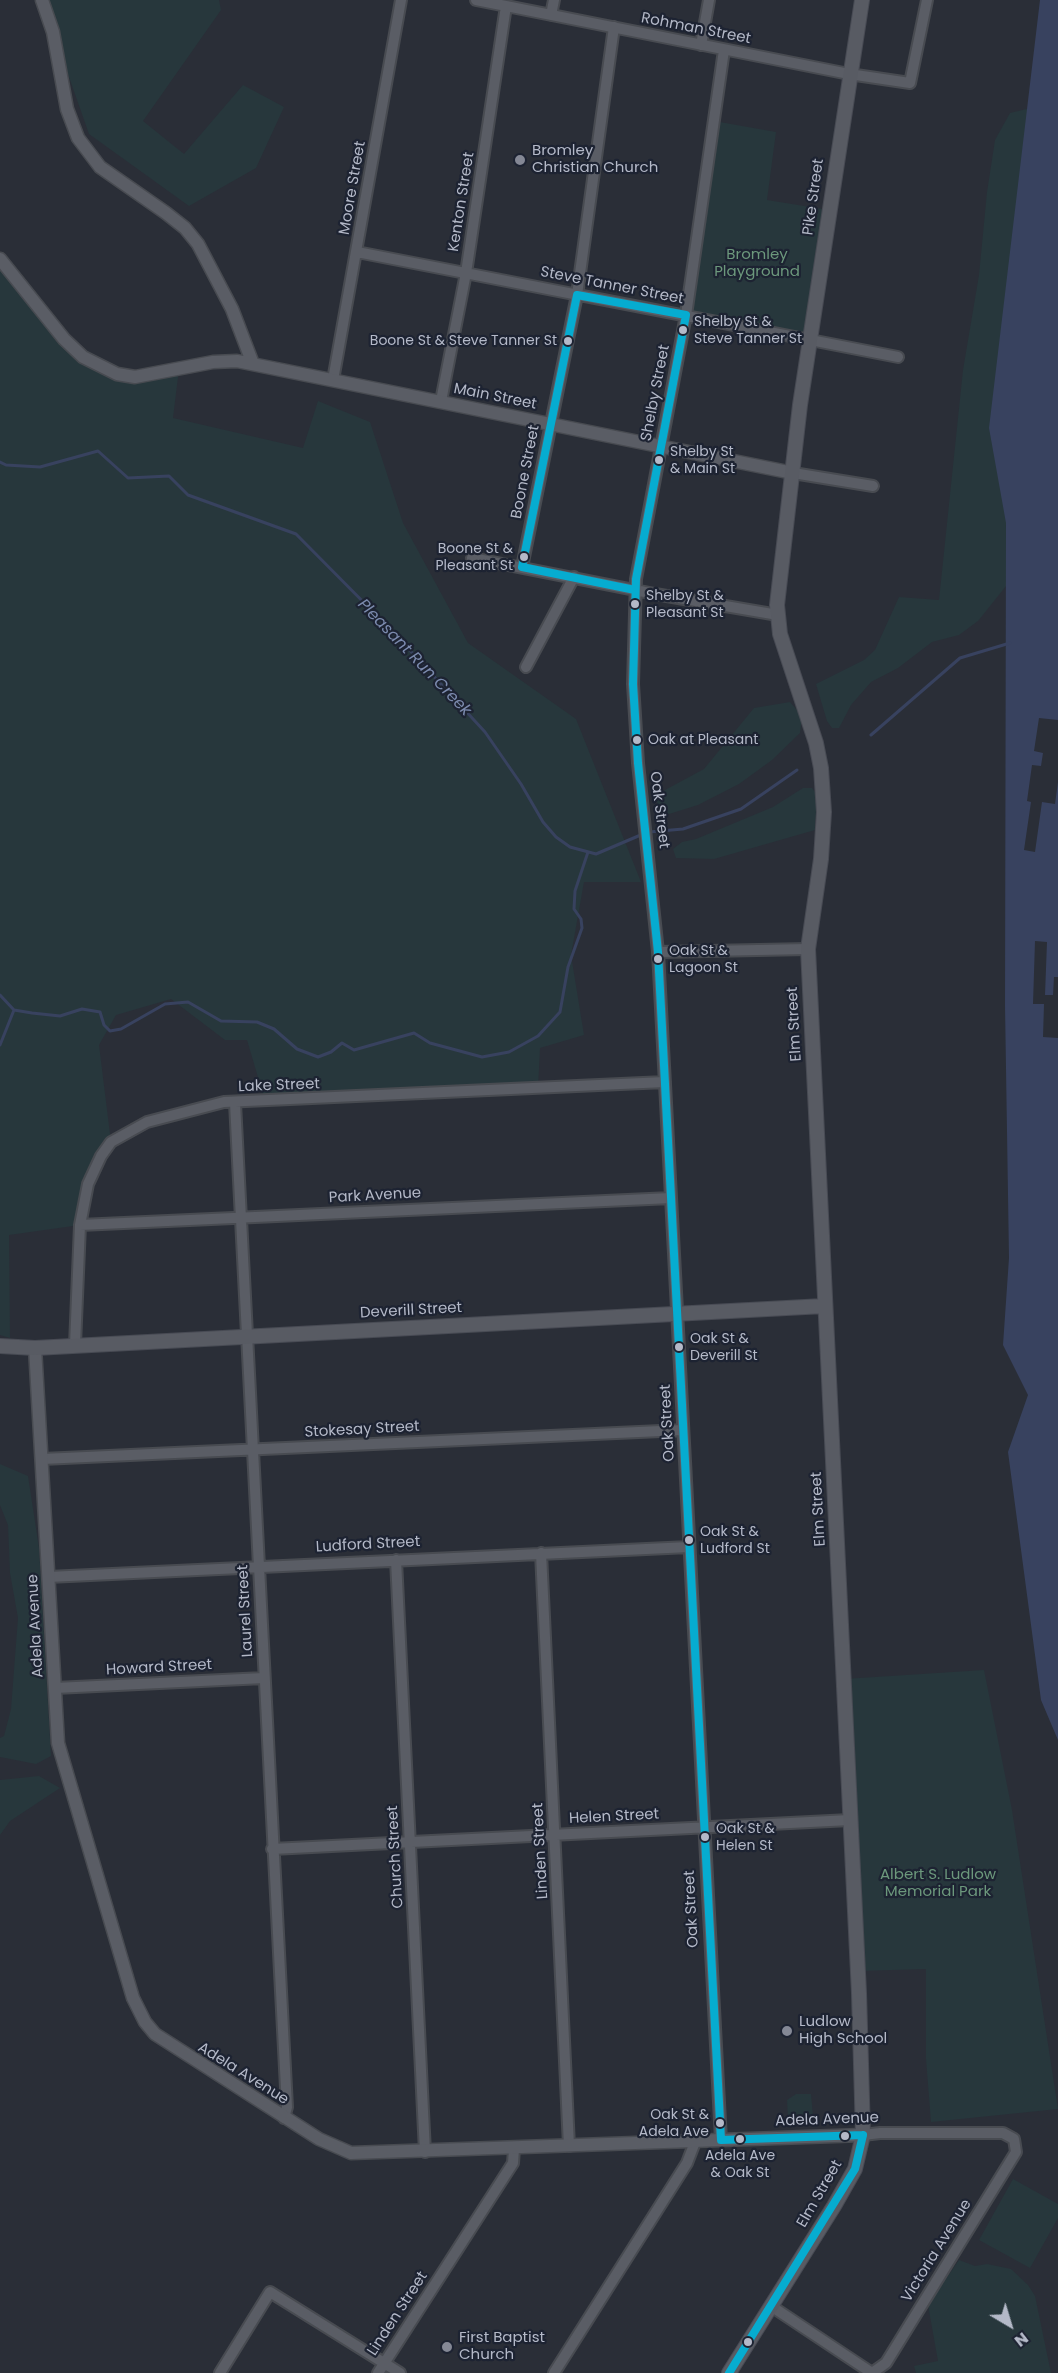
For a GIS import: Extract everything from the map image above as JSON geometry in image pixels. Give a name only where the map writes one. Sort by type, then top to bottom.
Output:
[{"type":"main road","name":"Pike Street","points":[[778,615],[810,340],[862,0]]},
{"type":"main road","name":"Elm Street","points":[[729,2373],[855,2169],[863,2135],[864,2104],[808,949],[824,830],[821,768],[805,704],[780,634],[778,615]]},
{"type":"main road","name":"Deverill Street","points":[[0,1346],[35,1348],[824,1306]]},
{"type":"street","points":[[42,0],[53,32],[67,110],[78,138],[100,167],[166,213],[185,228],[198,244],[227,298],[252,364]]},
{"type":"street","name":"Moore Street","points":[[333,380],[401,0]]},
{"type":"street","name":"Rohman Street","points":[[476,0],[849,74],[910,83],[927,0]]},
{"type":"street","points":[[551,15],[554,0]]},
{"type":"street","points":[[700,45],[709,0]]},
{"type":"street","name":"Kenton Street","points":[[441,401],[466,273],[506,6]]},
{"type":"street","name":"Boone Street","points":[[522,567],[577,295],[614,27]]},
{"type":"street","name":"Shelby Street","points":[[634,706],[635,590],[686,315],[724,50]]},
{"type":"street","name":"Steve Tanner Street","points":[[357,252],[898,357]]},
{"type":"street","name":"Main Street","points":[[0,259],[64,339],[96,365],[117,374],[135,377],[213,362],[237,361],[873,486]]},
{"type":"street","points":[[472,558],[778,615]]},
{"type":"street","points":[[526,667],[573,577]]},
{"type":"street","name":"Oak Street","points":[[634,706],[658,952],[721,2140]]},
{"type":"street","points":[[658,952],[808,949]]},
{"type":"street","name":"Lake Street","points":[[75,1345],[80,1225],[88,1184],[101,1156],[111,1142],[147,1122],[206,1105],[235,1102],[665,1082]]},
{"type":"street","name":"Laurel Street","points":[[235,1102],[286,2107],[284,2118]]},
{"type":"street","name":"Park Avenue","points":[[80,1225],[671,1198]]},
{"type":"street","name":"Adela Avenue","points":[[35,1348],[58,1743],[140,2015],[155,2034],[284,2118],[319,2139],[351,2153],[514,2149],[880,2133],[932,2135],[974,2132],[1003,2133],[1014,2139]]},
{"type":"street","name":"Stokesay Street","points":[[42,1459],[683,1430]]},
{"type":"street","name":"Ludford Street","points":[[48,1577],[689,1547]]},
{"type":"street","name":"Linden Street","points":[[541,1553],[570,2146]]},
{"type":"street","name":"Church Street","points":[[396,1560],[425,2152]]},
{"type":"street","name":"Howard Street","points":[[55,1688],[264,1678]]},
{"type":"street","name":"Helen Street","points":[[272,1849],[850,1820]]},
{"type":"street","name":"Victoria Avenue","points":[[872,2373],[886,2363],[936,2279],[1001,2179],[1016,2152],[1014,2139]]},
{"type":"street","points":[[554,2373],[687,2163],[695,2142]]},
{"type":"street","name":"Linden Street","points":[[378,2373],[513,2163],[514,2149]]},
{"type":"street","points":[[220,2373],[270,2292],[400,2373]]},
{"type":"street","points":[[771,2306],[872,2373]]},
{"type":"green space","points":[[42,0],[219,0],[221,10],[143,121],[184,154],[243,85],[284,107],[256,168],[189,206],[89,134]]},
{"type":"green space","points":[[1039,106],[1006,523],[1006,586],[978,621],[959,635],[932,642],[898,668],[871,682],[851,705],[839,728],[832,728],[827,721],[816,684],[864,660],[875,650],[899,597],[939,600],[963,370],[979,275],[987,192],[995,140],[1010,113]]},
{"type":"green space","name":"Bromley Playground","points":[[714,121],[776,132],[767,200],[829,210],[810,340],[686,315]]},
{"type":"green space","points":[[0,259],[25,293],[96,365],[135,377],[179,369],[173,418],[303,448],[318,401],[370,422],[403,523],[468,643],[576,719],[641,882],[584,882],[571,955],[584,1035],[540,1048],[538,1089],[265,1101],[247,1040],[225,1040],[171,999],[116,1015],[99,1045],[111,1142],[101,1156],[80,1225],[9,1235],[10,1338],[0,1335]]},
{"type":"green space","points":[[790,702],[802,716],[800,733],[772,760],[739,784],[698,805],[669,814],[659,811],[657,801],[665,790],[704,769],[754,708]]},
{"type":"green space","points":[[803,788],[812,788],[817,794],[815,830],[714,859],[676,858],[673,849],[682,842],[696,839],[773,807]]},
{"type":"green space","points":[[0,1464],[28,1476],[39,1548],[51,1756],[36,1764],[0,1757],[0,1738],[4,1736],[11,1709],[18,1618],[10,1573],[8,1525],[0,1505]]},
{"type":"green space","name":"Albert S. Ludlow Memorial Park","points":[[984,1670],[1012,1810],[1058,2109],[931,2122],[926,2059],[926,1969],[858,1971],[844,1679]]},
{"type":"green space","points":[[39,1776],[60,1788],[10,1821],[0,1835],[0,1780]]},
{"type":"green space","points":[[796,2094],[811,2094],[813,2116],[808,2122],[788,2119],[787,2100]]},
{"type":"green space","points":[[1013,2179],[1058,2204],[1058,2218],[1030,2268],[979,2240]]},
{"type":"green space","points":[[959,2260],[975,2266],[987,2264],[1011,2269],[1028,2285],[1035,2296],[1051,2373],[916,2373],[914,2366],[938,2361],[928,2305]]},
{"type":"water","points":[[1040,0],[1058,0],[1058,1740],[1041,1700],[1008,1452],[1028,1395],[1003,1345],[1009,1258],[1005,1005],[1006,523],[989,428]]},
{"type":"pier","points":[[1039,718],[1058,720],[1058,782],[1055,804],[1042,802],[1035,852],[1024,850],[1031,802],[1027,801],[1032,765],[1041,766],[1043,753],[1034,751]]},
{"type":"pier","points":[[1035,941],[1047,942],[1045,995],[1053,995],[1054,977],[1058,977],[1058,1038],[1043,1037],[1044,1004],[1033,1004]]},
{"type":"waterway","name":"Pleasant Run Creek","points":[[0,462],[6,465],[40,467],[98,451],[128,478],[169,476],[188,495],[296,534],[393,632],[485,732],[521,784],[543,822],[556,837],[570,847],[596,854],[643,834]]},
{"type":"waterway","name":"Pleasant Run Creek","points":[[871,735],[960,658],[1010,643]]},
{"type":"waterway","name":"Pleasant Run Creek","points":[[649,832],[683,829],[741,809],[797,770]]},
{"type":"waterway","points":[[0,995],[14,1010],[60,1016],[82,1009],[100,1012],[104,1025],[110,1031],[121,1029],[165,1004],[188,1002],[221,1021],[257,1022],[274,1029],[297,1049],[318,1057],[331,1052],[342,1043],[354,1050],[414,1033],[430,1043],[482,1057],[509,1052],[538,1036],[560,1012],[568,967],[582,928],[581,919],[574,909],[575,891],[588,852]]},
{"type":"waterway","points":[[0,1045],[14,1010]]},
{"type":"transit line","points":[[635,590],[522,567],[577,295],[686,315],[636,579],[633,684],[638,763],[658,952],[721,2140]]},
{"type":"transit line","points":[[721,2140],[863,2135]]},
{"type":"transit line","points":[[729,2373],[855,2169],[863,2135]]},
{"type":"place","name":"Bromley Christian Church","points":[[520,160]]},
{"type":"place","name":"Shelby St & Steve Tanner St","points":[[683,330]]},
{"type":"place","name":"Boone St & Steve Tanner St","points":[[568,341]]},
{"type":"place","name":"Shelby St & Main St","points":[[659,460]]},
{"type":"place","name":"Boone St & Pleasant St","points":[[524,557]]},
{"type":"place","name":"Shelby St & Pleasant St","points":[[635,604]]},
{"type":"place","name":"Oak at Pleasant","points":[[637,740]]},
{"type":"place","name":"Oak St & Lagoon St","points":[[658,959]]},
{"type":"place","name":"Oak St & Deverill St","points":[[679,1347]]},
{"type":"place","name":"Oak St & Ludford St","points":[[689,1540]]},
{"type":"place","name":"Oak St & Helen St","points":[[705,1837]]},
{"type":"place","name":"Ludlow High School","points":[[787,2031]]},
{"type":"place","name":"Oak St & Adela Ave","points":[[720,2123]]},
{"type":"place","name":"Adela Ave & Oak St","points":[[740,2139]]},
{"type":"place","name":"First Baptist Church","points":[[447,2347]]}]
